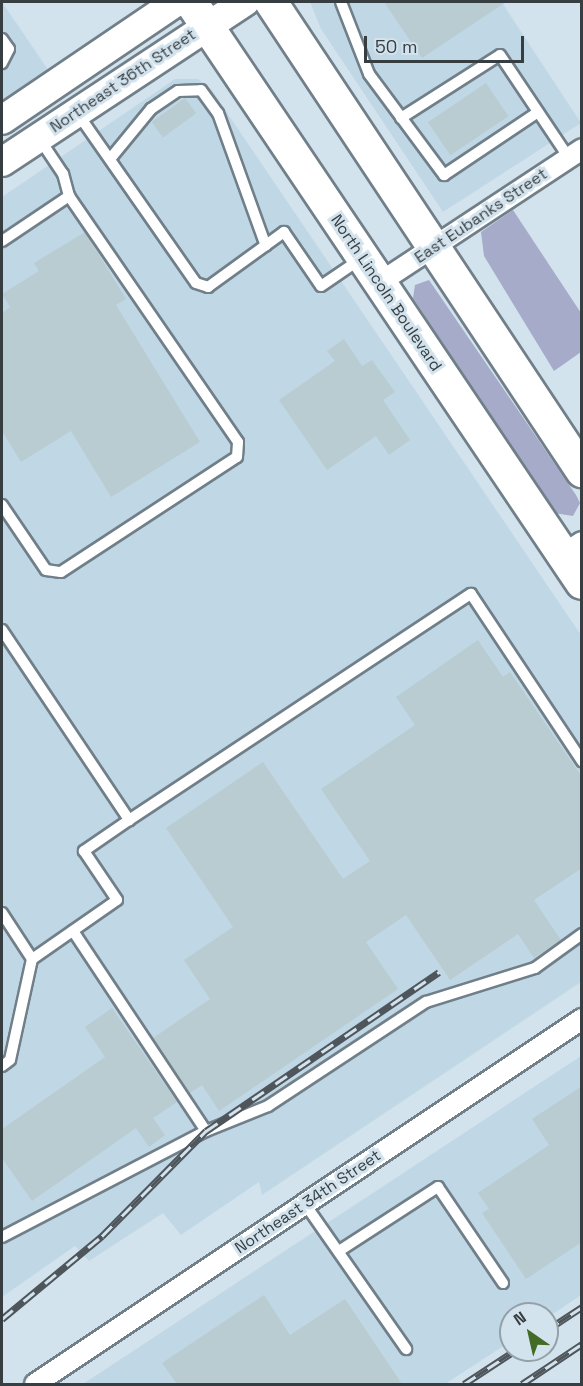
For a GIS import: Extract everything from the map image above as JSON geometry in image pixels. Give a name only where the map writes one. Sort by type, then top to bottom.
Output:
[{"type":"main road","points":[[2,120],[176,2]]},
{"type":"main road","name":"Northeast 36th Street","points":[[2,162],[76,112],[199,13],[245,2]]},
{"type":"main road","points":[[271,2],[432,249],[582,471]]},
{"type":"main road","name":"North Lincoln Boulevard","points":[[199,13],[371,271],[572,549],[582,583]]},
{"type":"street","name":"East Eubanks Street","points":[[371,271],[432,249],[575,154]]},
{"type":"street","name":"Northeast 34th Street","points":[[35,1384],[582,1019]]},
{"type":"lane","points":[[341,2],[369,74],[444,175],[538,112]]},
{"type":"lane","points":[[2,39],[9,49],[2,63]]},
{"type":"lane","points":[[401,118],[500,55],[538,112],[575,154]]},
{"type":"lane","points":[[110,159],[128,129],[151,109],[177,91],[201,90],[218,113],[266,246]]},
{"type":"lane","points":[[76,112],[196,284],[208,287],[284,232],[321,286],[371,271]]},
{"type":"lane","points":[[2,505],[46,570],[61,572],[237,457],[238,442],[69,196],[63,174],[38,137]]},
{"type":"lane","points":[[2,241],[69,196]]},
{"type":"lane","points":[[2,1066],[10,1060],[32,959],[117,900],[84,851],[471,594],[582,760]]},
{"type":"lane","points":[[2,630],[129,820]]},
{"type":"lane","points":[[2,913],[32,959]]},
{"type":"lane","points":[[73,931],[206,1131]]},
{"type":"lane","points":[[2,1237],[206,1131],[268,1106],[426,1002],[535,968],[582,933]]},
{"type":"lane","points":[[339,1251],[438,1187],[503,1283]]},
{"type":"lane","points":[[305,1204],[406,1349]]},
{"type":"shaded area","points":[[2,2],[51,74],[2,111]]},
{"type":"shaded area","points":[[310,2],[507,2],[503,4],[581,123],[443,212],[321,29]]},
{"type":"shaded area","points":[[175,79],[198,79],[211,89],[581,635],[581,982],[262,1195],[259,1182],[181,1235],[163,1213],[89,1261],[75,1246],[2,1297],[2,197]]},
{"type":"shaded area","points":[[513,210],[581,313],[581,352],[554,371],[484,256],[481,232]]},
{"type":"shaded area","points":[[429,280],[576,495],[580,503],[573,516],[554,513],[413,298],[415,285]]},
{"type":"shaded area","points":[[581,1056],[581,1295],[559,1310],[559,1302],[499,1302],[499,1349],[445,1384],[83,1384]]},
{"type":"building","points":[[384,2],[506,2],[422,58]]},
{"type":"building","points":[[486,83],[508,116],[450,155],[428,122]]},
{"type":"building","points":[[185,98],[196,113],[163,137],[152,122]]},
{"type":"building","points":[[85,232],[126,299],[116,305],[200,442],[111,497],[71,431],[21,462],[2,431],[2,313],[10,307],[2,294],[39,271],[34,263]]},
{"type":"building","points":[[344,339],[362,366],[372,360],[395,392],[383,400],[410,440],[389,455],[376,436],[327,470],[279,400],[335,361],[327,351]]},
{"type":"building","points":[[478,640],[503,677],[510,672],[582,777],[582,868],[534,900],[561,940],[534,958],[518,934],[450,980],[406,915],[366,942],[398,989],[219,1111],[202,1085],[190,1093],[153,1038],[210,999],[184,960],[233,927],[166,828],[263,762],[343,879],[370,861],[321,789],[415,725],[396,697]]},
{"type":"building","points":[[112,1008],[177,1102],[153,1118],[165,1135],[149,1147],[136,1128],[32,1201],[2,1158],[2,1129],[105,1057],[85,1027]]},
{"type":"building","points":[[582,1086],[582,1242],[526,1279],[482,1213],[489,1209],[478,1193],[549,1145],[532,1119]]},
{"type":"building","points":[[264,1295],[290,1335],[345,1299],[402,1384],[177,1384],[162,1363]]},
{"type":"railway","points":[[2,1319],[102,1236],[206,1131],[439,972]]},
{"type":"railway","points":[[559,1322],[582,1307]]},
{"type":"railway","points":[[522,1384],[582,1344]]},
{"type":"railway","points":[[464,1384],[499,1361]]}]
